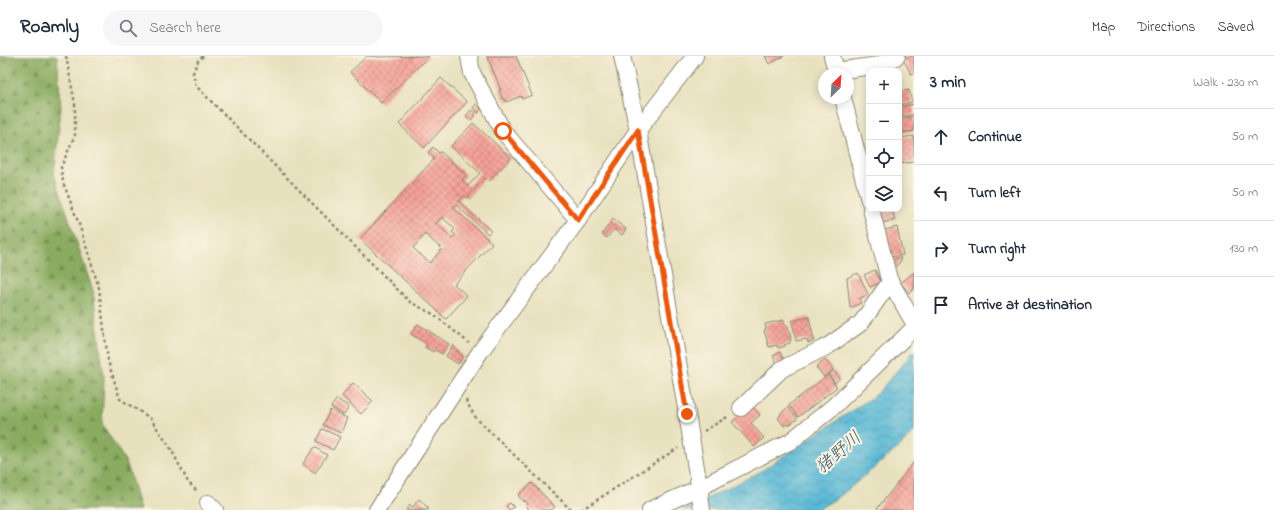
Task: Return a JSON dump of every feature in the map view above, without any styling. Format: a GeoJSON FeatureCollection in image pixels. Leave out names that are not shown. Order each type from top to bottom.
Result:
{"type":"FeatureCollection","features":[{"type":"Feature","properties":{"kind":"street"},"geometry":{"type":"LineString","coordinates":[[469,56],[472,73],[503,131],[578,220]]}},
{"type":"Feature","properties":{"kind":"street"},"geometry":{"type":"LineString","coordinates":[[622,56],[638,130],[702,510]]}},
{"type":"Feature","properties":{"kind":"street"},"geometry":{"type":"LineString","coordinates":[[377,510],[480,352],[578,220],[638,130],[695,56]]}},
{"type":"Feature","properties":{"kind":"street"},"geometry":{"type":"LineString","coordinates":[[835,67],[879,65],[897,56]]}},
{"type":"Feature","properties":{"kind":"street"},"geometry":{"type":"LineString","coordinates":[[845,104],[866,188]]}},
{"type":"Feature","properties":{"kind":"street"},"geometry":{"type":"LineString","coordinates":[[872,212],[890,282],[914,323]]}},
{"type":"Feature","properties":{"kind":"street"},"geometry":{"type":"LineString","coordinates":[[742,408],[782,369],[828,346],[861,323],[890,282]]}},
{"type":"Feature","properties":{"kind":"street"},"geometry":{"type":"LineString","coordinates":[[650,510],[698,481],[791,441],[834,406],[914,328]]}},
{"type":"Feature","properties":{"kind":"path"},"geometry":{"type":"LineString","coordinates":[[66,56],[74,104],[75,135],[61,167],[62,182],[80,227],[100,288],[108,361],[120,399],[150,418],[171,449],[188,482],[211,506]]}},
{"type":"Feature","properties":{"kind":"path"},"geometry":{"type":"LineString","coordinates":[[203,56],[198,61],[193,73],[196,86],[410,302],[433,314],[480,352]]}},
{"type":"Feature","properties":{"kind":"path"},"geometry":{"type":"LineString","coordinates":[[464,377],[467,403],[476,418],[569,508],[577,510]]}},
{"type":"Feature","properties":{"kind":"path"},"geometry":{"type":"LineString","coordinates":[[702,433],[742,408]]}},
{"type":"Feature","properties":{"kind":"path"},"geometry":{"type":"LineString","coordinates":[[581,510],[682,445]]}},
{"type":"Feature","properties":{"kind":"green space"},"geometry":{"type":"Polygon","coordinates":[[[0,56],[57,56],[61,108],[54,174],[93,291],[104,378],[102,424],[127,464],[140,510],[0,510],[0,56]]]}},
{"type":"Feature","properties":{"kind":"water","name":"猪野川"},"geometry":{"type":"Polygon","coordinates":[[[914,351],[914,432],[898,448],[840,496],[817,510],[684,510],[758,473],[877,394],[914,351]]]}},
{"type":"Feature","properties":{"kind":"building"},"geometry":{"type":"Polygon","coordinates":[[[367,56],[429,56],[381,103],[350,72],[367,56]]]}},
{"type":"Feature","properties":{"kind":"building"},"geometry":{"type":"Polygon","coordinates":[[[487,56],[516,56],[532,95],[522,99],[521,96],[506,102],[499,90],[501,90],[487,56]]]}},
{"type":"Feature","properties":{"kind":"building"},"geometry":{"type":"Polygon","coordinates":[[[765,56],[784,56],[769,64],[765,56]]]}},
{"type":"Feature","properties":{"kind":"building"},"geometry":{"type":"Polygon","coordinates":[[[914,56],[914,73],[911,74],[903,59],[914,56]]]}},
{"type":"Feature","properties":{"kind":"building"},"geometry":{"type":"Polygon","coordinates":[[[441,78],[467,102],[424,148],[399,124],[441,78]]]}},
{"type":"Feature","properties":{"kind":"building"},"geometry":{"type":"Polygon","coordinates":[[[909,90],[912,102],[902,104],[902,91],[909,90]]]}},
{"type":"Feature","properties":{"kind":"building"},"geometry":{"type":"Polygon","coordinates":[[[476,104],[481,109],[478,113],[473,108],[476,104]]]}},
{"type":"Feature","properties":{"kind":"building"},"geometry":{"type":"Polygon","coordinates":[[[914,104],[914,114],[902,116],[902,106],[914,104]]]}},
{"type":"Feature","properties":{"kind":"building"},"geometry":{"type":"Polygon","coordinates":[[[471,110],[476,114],[471,120],[466,116],[471,110]]]}},
{"type":"Feature","properties":{"kind":"building"},"geometry":{"type":"Polygon","coordinates":[[[914,116],[914,131],[902,133],[902,118],[914,116]]]}},
{"type":"Feature","properties":{"kind":"building"},"geometry":{"type":"Polygon","coordinates":[[[473,123],[511,158],[489,181],[485,178],[467,198],[464,195],[459,201],[491,231],[488,234],[456,205],[453,207],[492,243],[454,284],[467,296],[446,319],[360,239],[434,159],[428,152],[433,147],[439,153],[441,152],[466,175],[462,180],[468,186],[480,173],[451,146],[473,123]],[[442,217],[436,223],[452,238],[456,235],[452,232],[455,229],[442,217]],[[425,234],[413,248],[430,263],[442,249],[425,234]]]}},
{"type":"Feature","properties":{"kind":"building"},"geometry":{"type":"Polygon","coordinates":[[[914,136],[914,162],[902,164],[902,138],[914,136]]]}},
{"type":"Feature","properties":{"kind":"building"},"geometry":{"type":"Polygon","coordinates":[[[878,212],[895,212],[893,213],[895,220],[881,223],[878,212]]]}},
{"type":"Feature","properties":{"kind":"building"},"geometry":{"type":"Polygon","coordinates":[[[613,219],[626,229],[622,235],[614,229],[607,238],[602,234],[613,219]]]}},
{"type":"Feature","properties":{"kind":"building"},"geometry":{"type":"Polygon","coordinates":[[[897,227],[903,255],[890,257],[881,231],[897,227]]]}},
{"type":"Feature","properties":{"kind":"building"},"geometry":{"type":"Polygon","coordinates":[[[900,257],[901,261],[892,270],[889,261],[900,257]]]}},
{"type":"Feature","properties":{"kind":"building"},"geometry":{"type":"Polygon","coordinates":[[[875,270],[881,282],[870,287],[864,275],[875,270]]]}},
{"type":"Feature","properties":{"kind":"building"},"geometry":{"type":"Polygon","coordinates":[[[914,272],[914,289],[909,293],[901,283],[914,272]]]}},
{"type":"Feature","properties":{"kind":"building"},"geometry":{"type":"Polygon","coordinates":[[[858,273],[868,294],[859,299],[861,303],[850,308],[847,278],[858,273]]]}},
{"type":"Feature","properties":{"kind":"building"},"geometry":{"type":"Polygon","coordinates":[[[809,317],[814,341],[808,343],[807,339],[796,341],[792,321],[809,317]]]}},
{"type":"Feature","properties":{"kind":"building"},"geometry":{"type":"Polygon","coordinates":[[[784,320],[785,326],[788,326],[791,340],[790,343],[778,348],[777,345],[769,347],[764,330],[766,329],[765,324],[784,320]]]}},
{"type":"Feature","properties":{"kind":"building"},"geometry":{"type":"Polygon","coordinates":[[[418,324],[449,344],[442,354],[435,350],[433,352],[425,347],[427,344],[411,334],[418,324]]]}},
{"type":"Feature","properties":{"kind":"building"},"geometry":{"type":"Polygon","coordinates":[[[453,345],[463,357],[458,364],[446,356],[453,345]]]}},
{"type":"Feature","properties":{"kind":"building"},"geometry":{"type":"Polygon","coordinates":[[[780,352],[785,362],[778,365],[773,356],[780,352]]]}},
{"type":"Feature","properties":{"kind":"building"},"geometry":{"type":"Polygon","coordinates":[[[825,360],[833,370],[824,377],[816,367],[825,360]]]}},
{"type":"Feature","properties":{"kind":"building"},"geometry":{"type":"Polygon","coordinates":[[[834,371],[840,378],[835,383],[829,375],[834,371]]]}},
{"type":"Feature","properties":{"kind":"building"},"geometry":{"type":"Polygon","coordinates":[[[828,375],[837,387],[798,417],[789,405],[828,375]]]}},
{"type":"Feature","properties":{"kind":"building"},"geometry":{"type":"Polygon","coordinates":[[[353,383],[373,401],[361,414],[342,396],[353,383]]]}},
{"type":"Feature","properties":{"kind":"building"},"geometry":{"type":"Polygon","coordinates":[[[337,399],[349,407],[344,415],[331,407],[337,399]]]}},
{"type":"Feature","properties":{"kind":"building"},"geometry":{"type":"Polygon","coordinates":[[[751,405],[760,415],[751,423],[764,438],[754,447],[732,422],[751,405]]]}},
{"type":"Feature","properties":{"kind":"building"},"geometry":{"type":"Polygon","coordinates":[[[788,407],[797,419],[789,425],[784,426],[778,418],[781,415],[780,414],[788,407]]]}},
{"type":"Feature","properties":{"kind":"building"},"geometry":{"type":"Polygon","coordinates":[[[330,410],[347,418],[341,433],[323,425],[330,410]]]}},
{"type":"Feature","properties":{"kind":"building"},"geometry":{"type":"Polygon","coordinates":[[[322,429],[340,437],[333,450],[316,441],[322,429]]]}},
{"type":"Feature","properties":{"kind":"building"},"geometry":{"type":"Polygon","coordinates":[[[314,447],[327,455],[315,473],[303,464],[314,447]]]}},
{"type":"Feature","properties":{"kind":"building"},"geometry":{"type":"Polygon","coordinates":[[[914,462],[914,510],[876,510],[914,462]]]}},
{"type":"Feature","properties":{"kind":"building"},"geometry":{"type":"Polygon","coordinates":[[[532,483],[555,507],[551,510],[530,510],[526,506],[528,504],[525,500],[523,502],[518,495],[532,483]]]}},
{"type":"Feature","properties":{"kind":"building"},"geometry":{"type":"Polygon","coordinates":[[[419,499],[429,509],[428,510],[406,510],[410,505],[413,507],[419,499]]]}},
{"type":"Feature","properties":{"kind":"building"},"geometry":{"type":"Polygon","coordinates":[[[510,503],[514,507],[509,510],[506,506],[510,503]]]}},
{"type":"Feature","properties":{"kind":"route"},"geometry":{"type":"LineString","coordinates":[[503,131],[578,220],[638,130],[687,414]]}}]}
